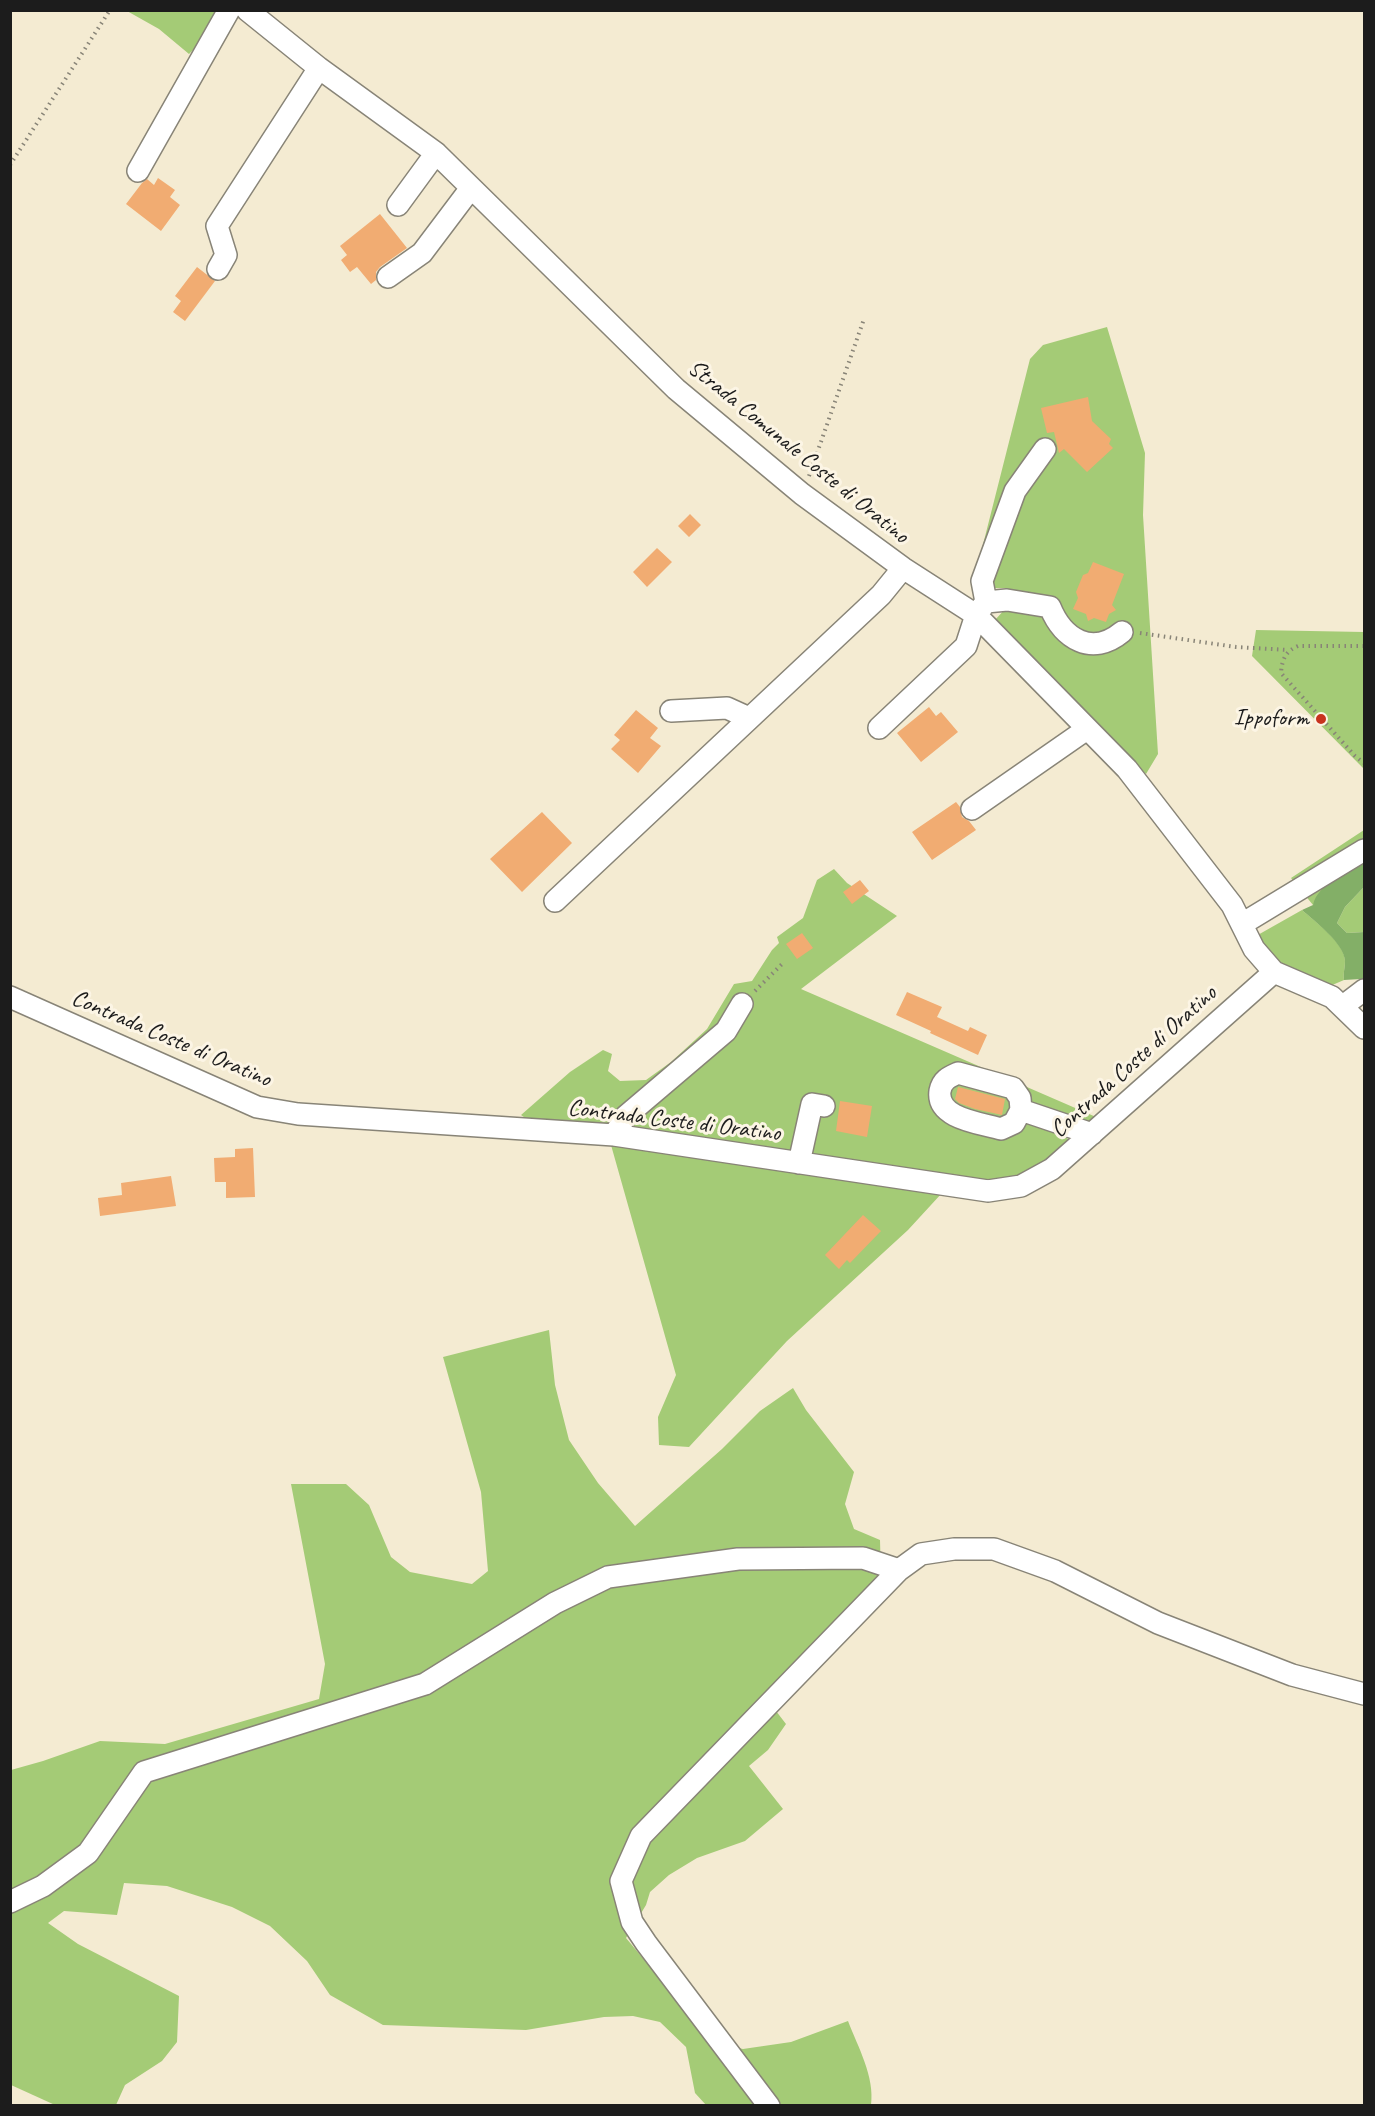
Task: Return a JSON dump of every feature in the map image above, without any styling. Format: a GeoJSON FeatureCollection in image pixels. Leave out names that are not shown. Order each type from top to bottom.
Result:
{"type":"FeatureCollection","features":[{"type":"Feature","properties":{"kind":"street"},"geometry":{"type":"LineString","coordinates":[[138,171],[229,10]]}},
{"type":"Feature","properties":{"kind":"street","name":"Strada Comunale Coste di Oratino"},"geometry":{"type":"LineString","coordinates":[[247,10],[319,68],[436,153],[676,389],[802,494],[903,568],[981,608],[1087,729],[1127,769],[1232,905],[1254,949],[1274,972]]}},
{"type":"Feature","properties":{"kind":"street"},"geometry":{"type":"LineString","coordinates":[[218,269],[226,255],[217,226],[319,68]]}},
{"type":"Feature","properties":{"kind":"street"},"geometry":{"type":"LineString","coordinates":[[398,206],[436,153]]}},
{"type":"Feature","properties":{"kind":"street"},"geometry":{"type":"LineString","coordinates":[[388,277],[422,253],[471,188]]}},
{"type":"Feature","properties":{"kind":"street"},"geometry":{"type":"LineString","coordinates":[[879,728],[966,646],[981,608],[982,581],[1015,491],[1045,449]]}},
{"type":"Feature","properties":{"kind":"street"},"geometry":{"type":"LineString","coordinates":[[555,901],[881,595],[903,568]]}},
{"type":"Feature","properties":{"kind":"street"},"geometry":{"type":"LineString","coordinates":[[981,608],[1007,600],[1050,607],[1057,624],[1073,638],[1088,643],[1100,644],[1112,640],[1122,632]]}},
{"type":"Feature","properties":{"kind":"street"},"geometry":{"type":"LineString","coordinates":[[670,711],[727,708],[749,718]]}},
{"type":"Feature","properties":{"kind":"street"},"geometry":{"type":"LineString","coordinates":[[972,809],[1087,729]]}},
{"type":"Feature","properties":{"kind":"street"},"geometry":{"type":"LineString","coordinates":[[1242,924],[1365,850]]}},
{"type":"Feature","properties":{"kind":"street"},"geometry":{"type":"LineString","coordinates":[[1274,972],[1332,997],[1365,1028]]}},
{"type":"Feature","properties":{"kind":"street","name":"Contrada Coste di Oratino"},"geometry":{"type":"LineString","coordinates":[[10,997],[257,1107],[298,1114],[614,1135],[988,1191],[1021,1186],[1052,1169],[1274,972]]}},
{"type":"Feature","properties":{"kind":"street"},"geometry":{"type":"LineString","coordinates":[[1343,1006],[1365,990]]}},
{"type":"Feature","properties":{"kind":"street"},"geometry":{"type":"LineString","coordinates":[[614,1135],[626,1116],[726,1031],[742,1004]]}},
{"type":"Feature","properties":{"kind":"street"},"geometry":{"type":"LineString","coordinates":[[799,1163],[812,1104],[824,1106]]}},
{"type":"Feature","properties":{"kind":"street"},"geometry":{"type":"LineString","coordinates":[[1021,1110],[1092,1134]]}},
{"type":"Feature","properties":{"kind":"street"},"geometry":{"type":"LineString","coordinates":[[769,2106],[632,1922],[621,1881],[641,1836],[899,1570],[921,1554],[954,1549],[994,1549],[1055,1571],[1158,1623],[1292,1675],[1365,1694]]}},
{"type":"Feature","properties":{"kind":"street"},"geometry":{"type":"LineString","coordinates":[[10,1902],[43,1886],[88,1853],[144,1772],[425,1684],[555,1603],[608,1577],[738,1558],[863,1558],[899,1570]]}},
{"type":"Feature","properties":{"kind":"path"},"geometry":{"type":"LineString","coordinates":[[10,165],[110,10]]}},
{"type":"Feature","properties":{"kind":"path"},"geometry":{"type":"LineString","coordinates":[[802,494],[864,319]]}},
{"type":"Feature","properties":{"kind":"path"},"geometry":{"type":"LineString","coordinates":[[1122,632],[1236,647],[1288,650],[1298,646],[1365,646]]}},
{"type":"Feature","properties":{"kind":"path"},"geometry":{"type":"LineString","coordinates":[[1288,650],[1281,663],[1281,673],[1355,756],[1365,763]]}},
{"type":"Feature","properties":{"kind":"path"},"geometry":{"type":"LineString","coordinates":[[742,1004],[784,962]]}},
{"type":"Feature","properties":{"kind":"green space"},"geometry":{"type":"Polygon","coordinates":[[[127,11],[221,11],[206,37],[189,54],[159,29],[127,11]]]}},
{"type":"Feature","properties":{"kind":"green space"},"geometry":{"type":"Polygon","coordinates":[[[1107,327],[1145,453],[1143,515],[1158,754],[1146,774],[997,627],[995,620],[1006,608],[1006,588],[972,588],[1030,359],[1043,345],[1107,327]]]}},
{"type":"Feature","properties":{"kind":"green space"},"geometry":{"type":"Polygon","coordinates":[[[1256,630],[1364,632],[1364,769],[1252,656],[1256,630]]]}},
{"type":"Feature","properties":{"kind":"green space"},"geometry":{"type":"Polygon","coordinates":[[[1364,830],[1364,871],[1313,905],[1291,878],[1364,830]]]}},
{"type":"Feature","properties":{"kind":"green space"},"geometry":{"type":"Polygon","coordinates":[[[1364,863],[1364,887],[1345,907],[1337,923],[1347,933],[1364,932],[1364,982],[1361,979],[1344,980],[1345,961],[1340,947],[1302,910],[1313,905],[1316,897],[1327,885],[1364,863]]]}},
{"type":"Feature","properties":{"kind":"green space"},"geometry":{"type":"Polygon","coordinates":[[[834,869],[847,883],[897,916],[801,989],[1096,1117],[1092,1122],[1077,1124],[1067,1138],[1073,1146],[1019,1184],[942,1193],[908,1230],[787,1341],[689,1447],[659,1445],[658,1417],[676,1375],[611,1145],[560,1142],[521,1115],[570,1072],[603,1050],[612,1054],[608,1071],[620,1081],[646,1080],[671,1062],[707,1029],[734,984],[752,981],[779,943],[777,937],[803,918],[817,880],[834,869]]]}},
{"type":"Feature","properties":{"kind":"green space"},"geometry":{"type":"Polygon","coordinates":[[[1364,887],[1364,932],[1347,933],[1337,923],[1345,907],[1364,887]]]}},
{"type":"Feature","properties":{"kind":"green space"},"geometry":{"type":"Polygon","coordinates":[[[1302,910],[1340,947],[1345,961],[1344,980],[1330,986],[1279,965],[1256,936],[1302,910]]]}},
{"type":"Feature","properties":{"kind":"green space"},"geometry":{"type":"Polygon","coordinates":[[[549,1330],[555,1385],[569,1440],[598,1483],[635,1526],[722,1449],[760,1411],[793,1388],[806,1410],[854,1472],[845,1504],[854,1529],[880,1540],[881,1578],[766,1698],[786,1724],[768,1750],[749,1766],[783,1809],[745,1841],[697,1858],[669,1875],[650,1892],[646,1905],[626,1938],[713,2042],[743,2049],[791,2042],[848,2021],[868,2073],[872,2094],[871,2105],[706,2105],[695,2093],[686,2047],[660,2022],[633,2016],[604,2017],[526,2030],[383,2025],[330,1995],[307,1961],[270,1926],[232,1907],[167,1886],[124,1883],[117,1915],[64,1911],[48,1923],[78,1944],[179,1996],[177,2042],[162,2061],[125,2085],[116,2105],[55,2105],[11,2085],[11,1770],[100,1741],[165,1744],[319,1699],[325,1664],[291,1484],[346,1484],[369,1505],[391,1557],[410,1572],[472,1584],[488,1571],[481,1492],[443,1357],[549,1330]]]}},
{"type":"Feature","properties":{"kind":"building"},"geometry":{"type":"Polygon","coordinates":[[[158,178],[175,190],[170,197],[180,205],[161,231],[126,204],[142,183],[147,179],[154,185],[158,178]]]}},
{"type":"Feature","properties":{"kind":"building"},"geometry":{"type":"Polygon","coordinates":[[[380,214],[407,248],[380,267],[376,272],[376,280],[371,284],[357,267],[350,272],[341,260],[347,255],[340,246],[380,214]]]}},
{"type":"Feature","properties":{"kind":"building"},"geometry":{"type":"Polygon","coordinates":[[[197,267],[215,281],[185,321],[173,312],[181,301],[175,296],[197,267]]]}},
{"type":"Feature","properties":{"kind":"building"},"geometry":{"type":"Polygon","coordinates":[[[1088,397],[1092,421],[1111,439],[1109,444],[1113,448],[1087,472],[1064,449],[1059,453],[1054,432],[1047,433],[1041,408],[1088,397]]]}},
{"type":"Feature","properties":{"kind":"building"},"geometry":{"type":"Polygon","coordinates":[[[690,514],[701,525],[689,537],[678,526],[690,514]]]}},
{"type":"Feature","properties":{"kind":"building"},"geometry":{"type":"Polygon","coordinates":[[[657,548],[672,562],[647,587],[633,572],[657,548]]]}},
{"type":"Feature","properties":{"kind":"building"},"geometry":{"type":"Polygon","coordinates":[[[1093,562],[1124,574],[1112,605],[1116,610],[1109,614],[1106,622],[1094,618],[1088,621],[1086,614],[1073,609],[1078,598],[1076,592],[1083,575],[1088,573],[1093,562]]]}},
{"type":"Feature","properties":{"kind":"building"},"geometry":{"type":"Polygon","coordinates":[[[929,707],[936,716],[941,712],[958,732],[921,762],[897,733],[929,707]]]}},
{"type":"Feature","properties":{"kind":"building"},"geometry":{"type":"Polygon","coordinates":[[[636,710],[658,728],[650,738],[661,746],[638,773],[611,749],[620,740],[614,735],[636,710]]]}},
{"type":"Feature","properties":{"kind":"building"},"geometry":{"type":"Polygon","coordinates":[[[956,802],[960,807],[962,817],[969,821],[976,830],[932,860],[912,832],[956,802]]]}},
{"type":"Feature","properties":{"kind":"building"},"geometry":{"type":"Polygon","coordinates":[[[542,812],[572,843],[522,892],[490,859],[542,812]]]}},
{"type":"Feature","properties":{"kind":"building"},"geometry":{"type":"Polygon","coordinates":[[[860,880],[869,891],[852,904],[843,892],[860,880]]]}},
{"type":"Feature","properties":{"kind":"building"},"geometry":{"type":"Polygon","coordinates":[[[802,933],[813,948],[797,959],[786,944],[802,933]]]}},
{"type":"Feature","properties":{"kind":"building"},"geometry":{"type":"Polygon","coordinates":[[[907,992],[942,1007],[937,1017],[968,1031],[970,1027],[987,1035],[978,1055],[896,1015],[907,992]]]}},
{"type":"Feature","properties":{"kind":"building"},"geometry":{"type":"Polygon","coordinates":[[[958,1087],[1005,1099],[1002,1115],[959,1103],[955,1099],[958,1087]]]}},
{"type":"Feature","properties":{"kind":"building"},"geometry":{"type":"Polygon","coordinates":[[[840,1101],[872,1106],[867,1137],[836,1131],[840,1101]]]}},
{"type":"Feature","properties":{"kind":"building"},"geometry":{"type":"Polygon","coordinates":[[[253,1148],[255,1197],[226,1198],[226,1182],[215,1182],[214,1158],[235,1157],[235,1149],[253,1148]]]}},
{"type":"Feature","properties":{"kind":"building"},"geometry":{"type":"Polygon","coordinates":[[[171,1176],[176,1206],[100,1216],[98,1198],[122,1195],[121,1183],[171,1176]]]}},
{"type":"Feature","properties":{"kind":"building"},"geometry":{"type":"Polygon","coordinates":[[[863,1215],[881,1231],[850,1263],[847,1260],[839,1269],[825,1255],[863,1215]]]}},
{"type":"Feature","properties":{"kind":"place","name":"Ippoform"},"geometry":{"type":"Point","coordinates":[1321,719]}}]}
